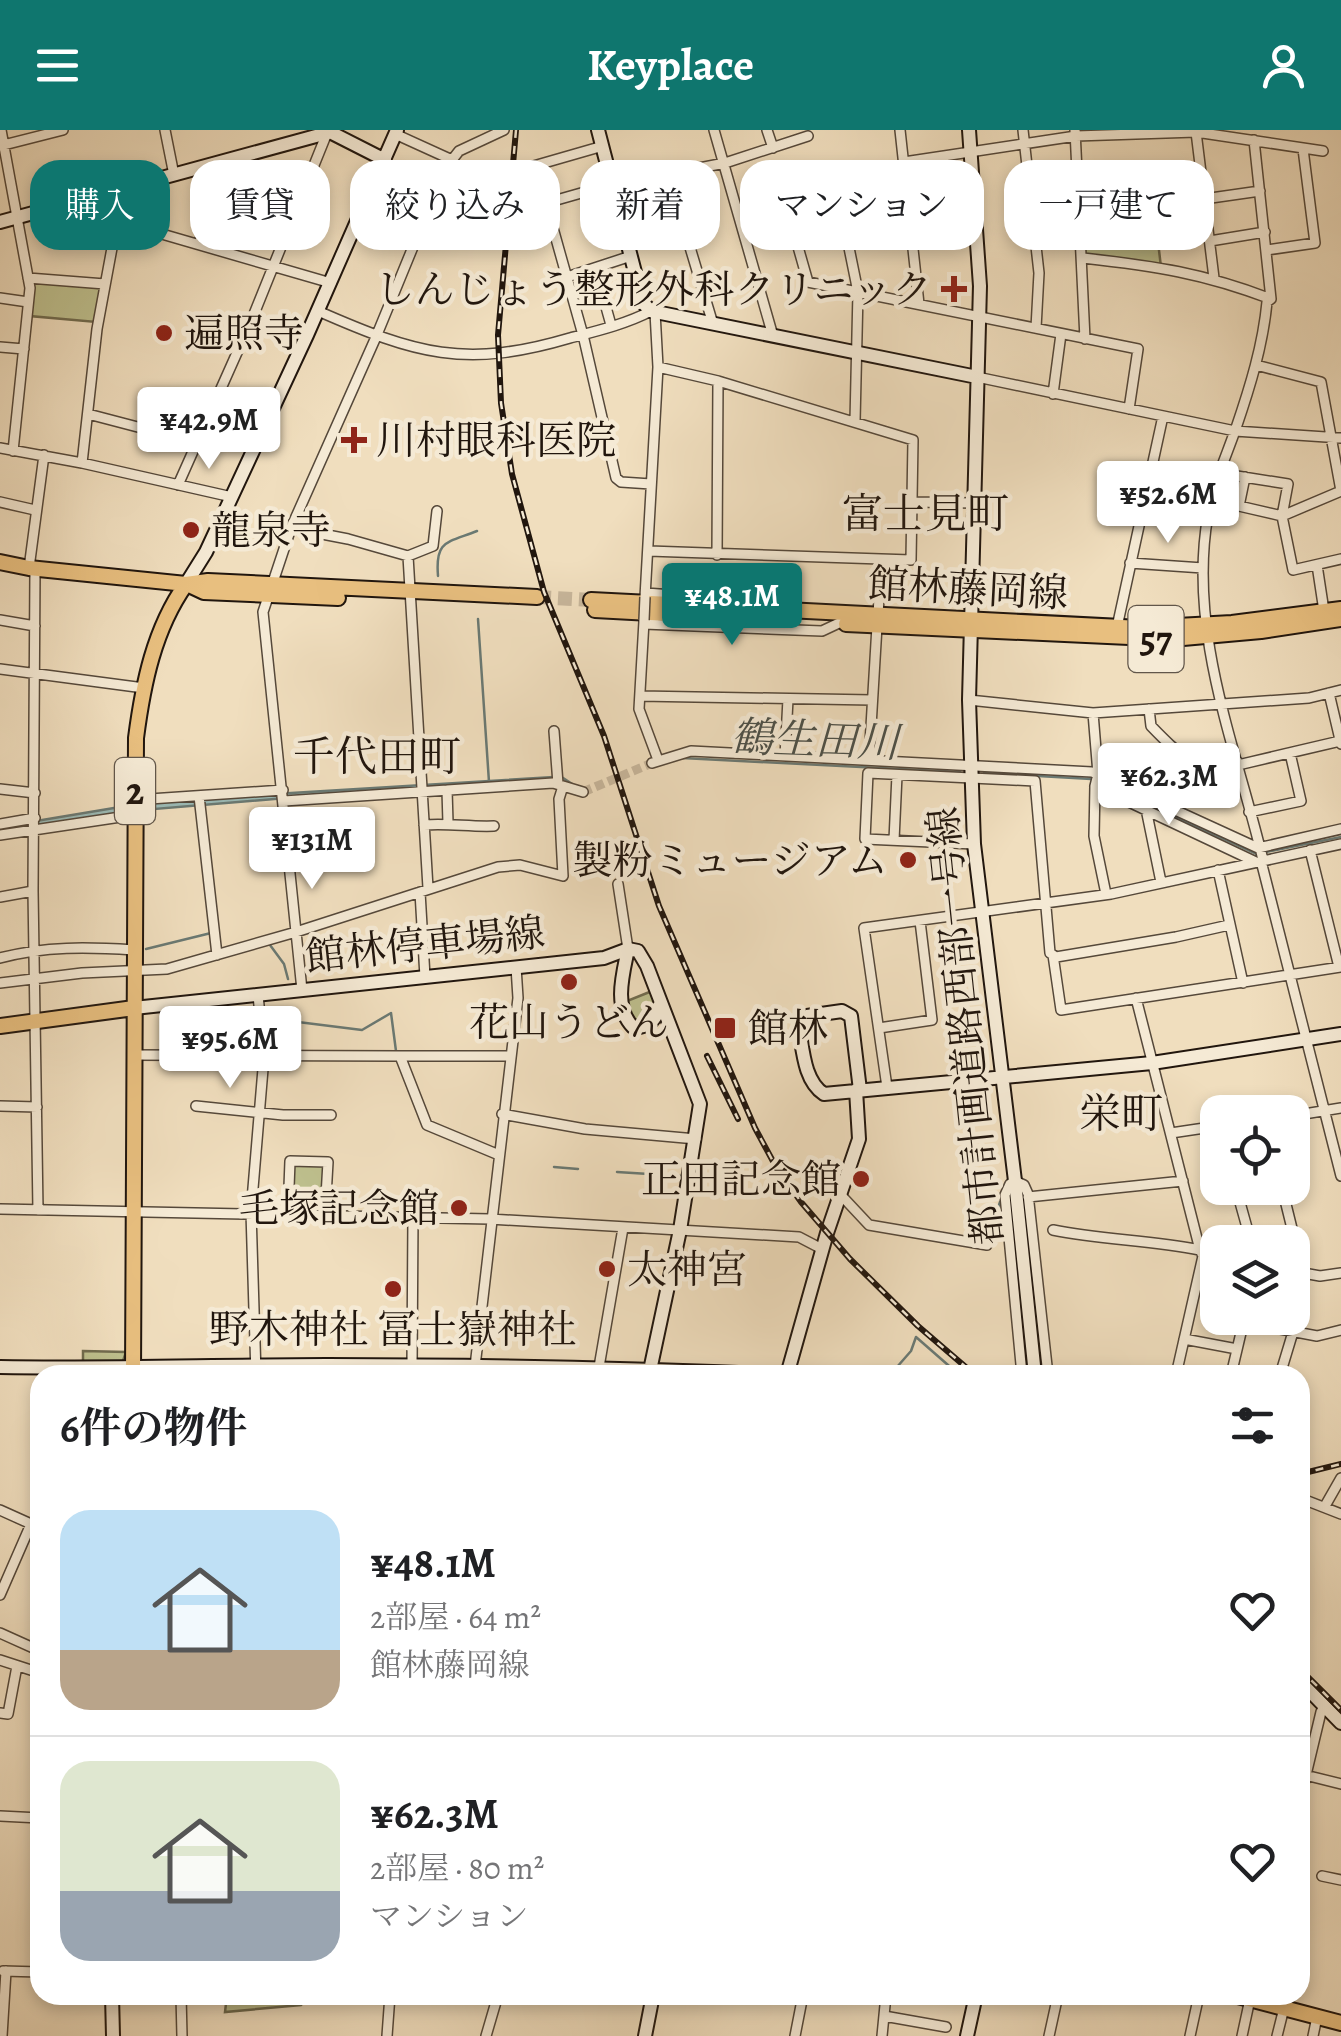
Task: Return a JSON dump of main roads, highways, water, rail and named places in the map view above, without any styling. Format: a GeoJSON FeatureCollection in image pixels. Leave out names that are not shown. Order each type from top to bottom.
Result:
{"type":"FeatureCollection","features":[{"type":"Feature","properties":{"kind":"main road"},"geometry":{"type":"LineString","coordinates":[[0,562],[186,584],[208,581],[270,590],[539,602]]}},
{"type":"Feature","properties":{"kind":"main road","name":"2"},"geometry":{"type":"LineString","coordinates":[[134,1365],[136,738],[157,638],[186,584]]}},
{"type":"Feature","properties":{"kind":"main road","name":"館林藤岡線"},"geometry":{"type":"LineString","coordinates":[[593,605],[970,625],[1207,631],[1341,608]]}},
{"type":"Feature","properties":{"kind":"main road","name":"館林藤岡線"},"geometry":{"type":"LineString","coordinates":[[970,625],[1116,638],[1341,619]]}},
{"type":"Feature","properties":{"kind":"main road"},"geometry":{"type":"LineString","coordinates":[[0,1026],[37,1018],[134,1008]]}},
{"type":"Feature","properties":{"kind":"main road"},"geometry":{"type":"LineString","coordinates":[[1275,2005],[1317,2017],[1334,2027]]}},
{"type":"Feature","properties":{"kind":"water"},"geometry":{"type":"Polygon","coordinates":[[[554,777],[575,786],[310,796],[143,810],[143,804],[162,801],[554,777]]]}},
{"type":"Feature","properties":{"kind":"water"},"geometry":{"type":"Polygon","coordinates":[[[126,806],[126,812],[0,833],[0,827],[126,806]]]}},
{"type":"Feature","properties":{"kind":"waterway"},"geometry":{"type":"LineString","coordinates":[[438,576],[439,555],[445,544],[477,531]]}},
{"type":"Feature","properties":{"kind":"waterway"},"geometry":{"type":"LineString","coordinates":[[478,619],[489,782]]}},
{"type":"Feature","properties":{"kind":"waterway","name":"鶴生田川"},"geometry":{"type":"LineString","coordinates":[[682,758],[960,772]]}},
{"type":"Feature","properties":{"kind":"waterway","name":"鶴生田川"},"geometry":{"type":"LineString","coordinates":[[984,773],[1091,779]]}},
{"type":"Feature","properties":{"kind":"waterway","name":"鶴生田川"},"geometry":{"type":"LineString","coordinates":[[1103,784],[1257,854]]}},
{"type":"Feature","properties":{"kind":"waterway","name":"鶴生田川"},"geometry":{"type":"LineString","coordinates":[[1266,852],[1341,837]]}},
{"type":"Feature","properties":{"kind":"waterway"},"geometry":{"type":"LineString","coordinates":[[146,949],[211,933]]}},
{"type":"Feature","properties":{"kind":"waterway"},"geometry":{"type":"LineString","coordinates":[[270,945],[284,964],[288,979]]}},
{"type":"Feature","properties":{"kind":"waterway"},"geometry":{"type":"LineString","coordinates":[[298,1022],[362,1030],[391,1013],[396,1051]]}},
{"type":"Feature","properties":{"kind":"waterway"},"geometry":{"type":"LineString","coordinates":[[554,1167],[578,1169]]}},
{"type":"Feature","properties":{"kind":"waterway"},"geometry":{"type":"LineString","coordinates":[[617,1172],[681,1176]]}},
{"type":"Feature","properties":{"kind":"waterway"},"geometry":{"type":"LineString","coordinates":[[990,1232],[1000,1202]]}},
{"type":"Feature","properties":{"kind":"waterway"},"geometry":{"type":"LineString","coordinates":[[899,1365],[911,1351],[916,1337],[948,1365]]}},
{"type":"Feature","properties":{"kind":"tunnel"},"geometry":{"type":"LineString","coordinates":[[537,597],[591,600]]}},
{"type":"Feature","properties":{"kind":"tunnel"},"geometry":{"type":"LineString","coordinates":[[583,792],[652,763]]}},
{"type":"Feature","properties":{"kind":"railway"},"geometry":{"type":"LineString","coordinates":[[516,130],[498,335],[501,403],[512,474],[544,592],[604,736],[659,906],[755,1128],[775,1165],[850,1259],[963,1365]]}},
{"type":"Feature","properties":{"kind":"railway"},"geometry":{"type":"LineString","coordinates":[[707,1056],[738,1119]]}},
{"type":"Feature","properties":{"kind":"railway"},"geometry":{"type":"LineString","coordinates":[[1310,1472],[1341,1464]]}},
{"type":"Feature","properties":{"kind":"railway"},"geometry":{"type":"LineString","coordinates":[[1310,1679],[1341,1710]]}},
{"type":"Feature","properties":{"kind":"place","name":"しんじょう整形外科クリニック"},"geometry":{"type":"Point","coordinates":[954,289]}},
{"type":"Feature","properties":{"kind":"place","name":"遍照寺"},"geometry":{"type":"Point","coordinates":[164,333]}},
{"type":"Feature","properties":{"kind":"place","name":"川村眼科医院"},"geometry":{"type":"Point","coordinates":[354,440]}},
{"type":"Feature","properties":{"kind":"place","name":"龍泉寺"},"geometry":{"type":"Point","coordinates":[191,530]}},
{"type":"Feature","properties":{"kind":"place","name":"製粉ミュージアム"},"geometry":{"type":"Point","coordinates":[908,860]}},
{"type":"Feature","properties":{"kind":"place","name":"花山うどん"},"geometry":{"type":"Point","coordinates":[569,982]}},
{"type":"Feature","properties":{"kind":"place","name":"館林"},"geometry":{"type":"Point","coordinates":[725,1028]}},
{"type":"Feature","properties":{"kind":"place","name":"正田記念館"},"geometry":{"type":"Point","coordinates":[861,1179]}},
{"type":"Feature","properties":{"kind":"place","name":"毛塚記念館"},"geometry":{"type":"Point","coordinates":[459,1208]}},
{"type":"Feature","properties":{"kind":"place","name":"太神宮"},"geometry":{"type":"Point","coordinates":[607,1269]}},
{"type":"Feature","properties":{"kind":"place","name":"野木神社 冨士嶽神社"},"geometry":{"type":"Point","coordinates":[393,1289]}},
{"type":"Feature","properties":{"kind":"district","name":"富士見町"},"geometry":{"type":"Point","coordinates":[925,513]}},
{"type":"Feature","properties":{"kind":"district","name":"千代田町"},"geometry":{"type":"Point","coordinates":[377,756]}},
{"type":"Feature","properties":{"kind":"district","name":"栄町"},"geometry":{"type":"Point","coordinates":[1121,1113]}}]}
